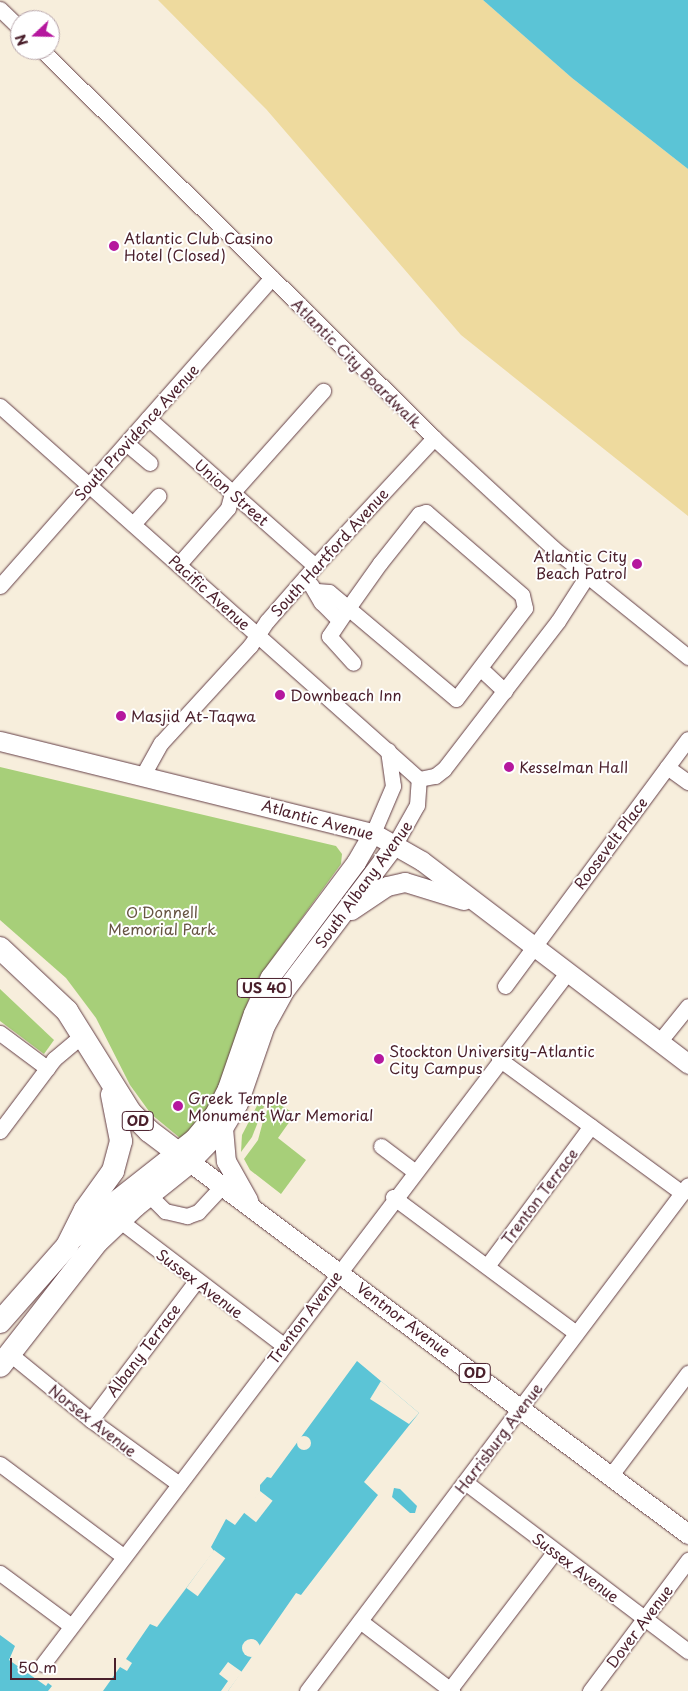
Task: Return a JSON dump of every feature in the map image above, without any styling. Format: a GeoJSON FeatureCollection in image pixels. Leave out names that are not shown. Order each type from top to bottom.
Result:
{"type":"FeatureCollection","features":[{"type":"Feature","properties":{"kind":"highway","name":"OD"},"geometry":{"type":"LineString","coordinates":[[0,948],[60,1002],[83,1035],[108,1079],[138,1121],[184,1157]]}},
{"type":"Feature","properties":{"kind":"highway"},"geometry":{"type":"LineString","coordinates":[[67,1246],[85,1210],[113,1171],[121,1148],[120,1127],[108,1079]]}},
{"type":"Feature","properties":{"kind":"highway","name":"US 40"},"geometry":{"type":"LineString","coordinates":[[5,1360],[97,1242],[119,1220],[149,1195],[184,1157]]}},
{"type":"Feature","properties":{"kind":"highway","name":"US 40"},"geometry":{"type":"LineString","coordinates":[[0,1322],[67,1246]]}},
{"type":"Feature","properties":{"kind":"main road","name":"Atlantic Avenue"},"geometry":{"type":"LineString","coordinates":[[0,741],[373,833],[395,844],[688,1064]]}},
{"type":"Feature","properties":{"kind":"main road","name":"South Albany Avenue"},"geometry":{"type":"LineString","coordinates":[[184,1157],[221,1101],[253,1013],[270,977],[356,862],[373,833]]}},
{"type":"Feature","properties":{"kind":"main road","name":"South Albany Avenue"},"geometry":{"type":"LineString","coordinates":[[184,1157],[223,1128],[238,1102],[276,1004],[395,844]]}},
{"type":"Feature","properties":{"kind":"main road"},"geometry":{"type":"LineString","coordinates":[[339,918],[387,886],[405,882],[422,885],[480,907]]}},
{"type":"Feature","properties":{"kind":"main road"},"geometry":{"type":"LineString","coordinates":[[223,1128],[226,1161],[251,1206]]}},
{"type":"Feature","properties":{"kind":"main road","name":"Ventnor Avenue"},"geometry":{"type":"LineString","coordinates":[[184,1157],[339,1271],[688,1534]]}},
{"type":"Feature","properties":{"kind":"main road","name":"US 40"},"geometry":{"type":"LineString","coordinates":[[67,1246],[109,1205],[184,1157]]}},
{"type":"Feature","properties":{"kind":"street"},"geometry":{"type":"LineString","coordinates":[[0,8],[10,18]]}},
{"type":"Feature","properties":{"kind":"street","name":"Atlantic City Boardwalk"},"geometry":{"type":"LineString","coordinates":[[52,60],[434,438],[588,576],[688,657]]}},
{"type":"Feature","properties":{"kind":"street","name":"South Providence Avenue"},"geometry":{"type":"LineString","coordinates":[[0,586],[272,278]]}},
{"type":"Feature","properties":{"kind":"street"},"geometry":{"type":"LineString","coordinates":[[179,564],[228,508],[232,493],[324,391]]}},
{"type":"Feature","properties":{"kind":"street","name":"Pacific Avenue"},"geometry":{"type":"LineString","coordinates":[[0,406],[419,779]]}},
{"type":"Feature","properties":{"kind":"street","name":"Union Street"},"geometry":{"type":"LineString","coordinates":[[148,418],[315,566]]}},
{"type":"Feature","properties":{"kind":"street","name":"South Hartford Avenue"},"geometry":{"type":"LineString","coordinates":[[142,775],[161,743],[258,635],[315,566],[404,468],[434,438]]}},
{"type":"Feature","properties":{"kind":"street"},"geometry":{"type":"LineString","coordinates":[[126,443],[150,463]]}},
{"type":"Feature","properties":{"kind":"street"},"geometry":{"type":"LineString","coordinates":[[133,524],[158,496]]}},
{"type":"Feature","properties":{"kind":"street"},"geometry":{"type":"LineString","coordinates":[[304,579],[317,591],[329,592],[344,614],[456,699],[525,608],[522,596],[426,512],[418,514],[344,614],[329,636],[353,663]]}},
{"type":"Feature","properties":{"kind":"street"},"geometry":{"type":"LineString","coordinates":[[419,779],[435,776],[444,769],[558,622],[588,576]]}},
{"type":"Feature","properties":{"kind":"street"},"geometry":{"type":"LineString","coordinates":[[480,668],[505,691]]}},
{"type":"Feature","properties":{"kind":"street","name":"Roosevelt Place"},"geometry":{"type":"LineString","coordinates":[[505,986],[688,738]]}},
{"type":"Feature","properties":{"kind":"street","name":"South Albany Avenue"},"geometry":{"type":"LineString","coordinates":[[373,833],[393,786],[388,750]]}},
{"type":"Feature","properties":{"kind":"street"},"geometry":{"type":"LineString","coordinates":[[667,766],[688,782]]}},
{"type":"Feature","properties":{"kind":"street","name":"South Albany Avenue"},"geometry":{"type":"LineString","coordinates":[[395,844],[417,805],[419,779]]}},
{"type":"Feature","properties":{"kind":"street","name":"Trenton Avenue"},"geometry":{"type":"LineString","coordinates":[[44,1664],[70,1626],[414,1170],[566,973]]}},
{"type":"Feature","properties":{"kind":"street"},"geometry":{"type":"LineString","coordinates":[[659,1042],[688,1006]]}},
{"type":"Feature","properties":{"kind":"street"},"geometry":{"type":"LineString","coordinates":[[0,1033],[47,1068]]}},
{"type":"Feature","properties":{"kind":"street"},"geometry":{"type":"LineString","coordinates":[[0,1131],[62,1050],[83,1035]]}},
{"type":"Feature","properties":{"kind":"street"},"geometry":{"type":"LineString","coordinates":[[499,1059],[591,1126],[685,1189]]}},
{"type":"Feature","properties":{"kind":"street","name":"Trenton Terrace"},"geometry":{"type":"LineString","coordinates":[[487,1266],[591,1126]]}},
{"type":"Feature","properties":{"kind":"street"},"geometry":{"type":"LineString","coordinates":[[381,1146],[414,1170]]}},
{"type":"Feature","properties":{"kind":"street"},"geometry":{"type":"LineString","coordinates":[[149,1195],[165,1211],[187,1216],[198,1212],[222,1186]]}},
{"type":"Feature","properties":{"kind":"street","name":"Harrisburg Avenue"},"geometry":{"type":"LineString","coordinates":[[307,1691],[685,1189]]}},
{"type":"Feature","properties":{"kind":"street"},"geometry":{"type":"LineString","coordinates":[[394,1198],[576,1333]]}},
{"type":"Feature","properties":{"kind":"street","name":"Sussex Avenue"},"geometry":{"type":"LineString","coordinates":[[119,1220],[196,1281],[283,1345]]}},
{"type":"Feature","properties":{"kind":"street","name":"Albany Terrace"},"geometry":{"type":"LineString","coordinates":[[91,1420],[196,1281]]}},
{"type":"Feature","properties":{"kind":"street","name":"Norsex Avenue"},"geometry":{"type":"LineString","coordinates":[[5,1360],[179,1484]]}},
{"type":"Feature","properties":{"kind":"street"},"geometry":{"type":"LineString","coordinates":[[611,1476],[688,1373]]}},
{"type":"Feature","properties":{"kind":"street"},"geometry":{"type":"LineString","coordinates":[[0,1464],[123,1556]]}},
{"type":"Feature","properties":{"kind":"street","name":"Sussex Avenue"},"geometry":{"type":"LineString","coordinates":[[464,1482],[688,1650]]}},
{"type":"Feature","properties":{"kind":"street"},"geometry":{"type":"LineString","coordinates":[[360,1621],[451,1690],[555,1551]]}},
{"type":"Feature","properties":{"kind":"street","name":"Dover Avenue"},"geometry":{"type":"LineString","coordinates":[[590,1691],[688,1560]]}},
{"type":"Feature","properties":{"kind":"street"},"geometry":{"type":"LineString","coordinates":[[0,1573],[70,1626]]}},
{"type":"Feature","properties":{"kind":"green space","name":"O'Donnell Memorial Park"},"geometry":{"type":"Polygon","coordinates":[[[0,767],[336,846],[342,854],[341,864],[254,984],[216,1097],[195,1127],[180,1138],[151,1114],[130,1085],[96,1018],[66,978],[0,920],[0,767]]]}},
{"type":"Feature","properties":{"kind":"green space"},"geometry":{"type":"Polygon","coordinates":[[[0,989],[54,1040],[44,1054],[0,1021],[0,989]]]}},
{"type":"Feature","properties":{"kind":"green space"},"geometry":{"type":"Polygon","coordinates":[[[262,1096],[267,1099],[252,1137],[241,1152],[242,1135],[262,1096]]]}},
{"type":"Feature","properties":{"kind":"green space"},"geometry":{"type":"Polygon","coordinates":[[[274,1101],[295,1114],[278,1138],[306,1160],[281,1194],[250,1170],[244,1159],[258,1140],[265,1114],[274,1101]]]}},
{"type":"Feature","properties":{"kind":"sand"},"geometry":{"type":"Polygon","coordinates":[[[158,0],[483,0],[572,78],[688,169],[688,516],[461,335],[266,109],[158,0]]]}},
{"type":"Feature","properties":{"kind":"water"},"geometry":{"type":"Polygon","coordinates":[[[483,0],[688,0],[688,169],[572,78],[483,0]]]}},
{"type":"Feature","properties":{"kind":"water"},"geometry":{"type":"Polygon","coordinates":[[[357,1361],[419,1413],[364,1482],[378,1495],[301,1595],[296,1593],[228,1691],[103,1691],[120,1667],[127,1671],[132,1663],[126,1659],[150,1624],[157,1627],[214,1551],[211,1547],[226,1519],[235,1525],[260,1492],[260,1485],[267,1477],[271,1478],[357,1361]]]}},
{"type":"Feature","properties":{"kind":"water"},"geometry":{"type":"Polygon","coordinates":[[[394,1488],[400,1489],[417,1506],[415,1513],[410,1513],[392,1497],[394,1488]]]}},
{"type":"Feature","properties":{"kind":"water"},"geometry":{"type":"Polygon","coordinates":[[[0,1635],[15,1646],[9,1660],[46,1686],[48,1683],[52,1686],[48,1691],[0,1691],[0,1635]]]}},
{"type":"Feature","properties":{"kind":"pier"},"geometry":{"type":"Polygon","coordinates":[[[381,1381],[419,1413],[409,1424],[370,1399],[381,1381]]]}},
{"type":"Feature","properties":{"kind":"pier"},"geometry":{"type":"Polygon","coordinates":[[[301,1436],[307,1436],[311,1443],[307,1450],[301,1450],[297,1446],[297,1440],[301,1436]]]}},
{"type":"Feature","properties":{"kind":"pier"},"geometry":{"type":"Polygon","coordinates":[[[260,1491],[273,1501],[256,1522],[243,1512],[260,1491]]]}},
{"type":"Feature","properties":{"kind":"pier"},"geometry":{"type":"Polygon","coordinates":[[[214,1550],[225,1558],[198,1596],[186,1588],[214,1550]]]}},
{"type":"Feature","properties":{"kind":"pier"},"geometry":{"type":"Polygon","coordinates":[[[251,1639],[257,1642],[260,1648],[257,1654],[251,1657],[245,1654],[242,1648],[245,1642],[251,1639]]]}},
{"type":"Feature","properties":{"kind":"pier"},"geometry":{"type":"Polygon","coordinates":[[[228,1662],[242,1672],[228,1691],[221,1691],[228,1681],[219,1674],[228,1662]]]}},
{"type":"Feature","properties":{"kind":"place","name":"Atlantic Club Casino Hotel (Closed)"},"geometry":{"type":"Point","coordinates":[114,246]}},
{"type":"Feature","properties":{"kind":"place","name":"Atlantic City Beach Patrol"},"geometry":{"type":"Point","coordinates":[637,564]}},
{"type":"Feature","properties":{"kind":"place","name":"Downbeach Inn"},"geometry":{"type":"Point","coordinates":[280,695]}},
{"type":"Feature","properties":{"kind":"place","name":"Masjid At-Taqwa"},"geometry":{"type":"Point","coordinates":[121,716]}},
{"type":"Feature","properties":{"kind":"place","name":"Kesselman Hall"},"geometry":{"type":"Point","coordinates":[509,767]}},
{"type":"Feature","properties":{"kind":"place","name":"Stockton University–Atlantic City Campus"},"geometry":{"type":"Point","coordinates":[379,1059]}},
{"type":"Feature","properties":{"kind":"place","name":"Greek Temple Monument War Memorial"},"geometry":{"type":"Point","coordinates":[178,1106]}}]}
